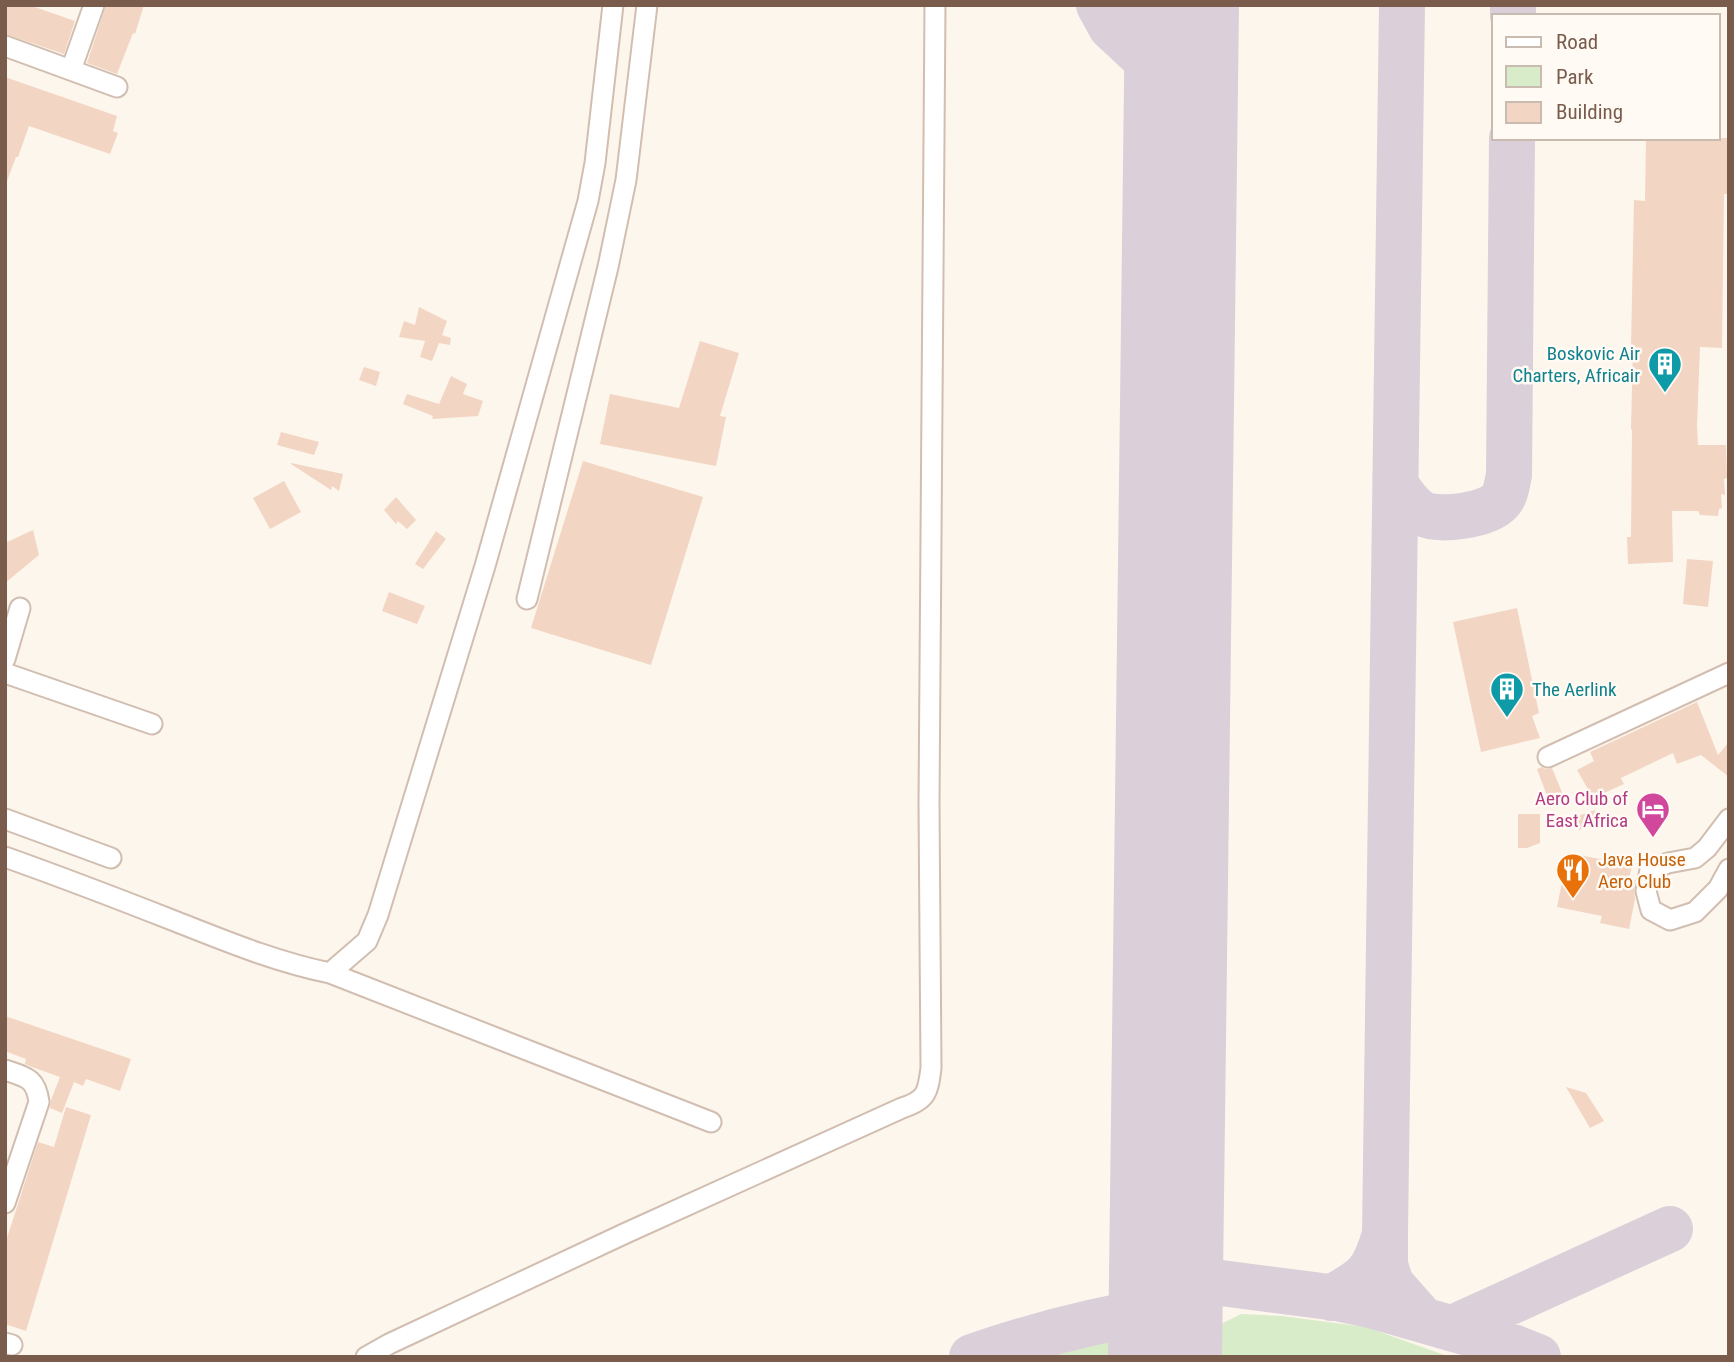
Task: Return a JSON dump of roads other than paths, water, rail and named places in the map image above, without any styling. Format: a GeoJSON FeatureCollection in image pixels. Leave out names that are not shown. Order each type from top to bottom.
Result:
{"type":"FeatureCollection","features":[{"type":"Feature","properties":{"kind":"street"},"geometry":{"type":"LineString","coordinates":[[71,70],[94,5]]}},
{"type":"Feature","properties":{"kind":"street"},"geometry":{"type":"LineString","coordinates":[[330,973],[367,940],[378,915],[485,566],[588,201],[595,163],[613,5]]}},
{"type":"Feature","properties":{"kind":"street"},"geometry":{"type":"LineString","coordinates":[[527,599],[608,267],[626,180],[647,5]]}},
{"type":"Feature","properties":{"kind":"street"},"geometry":{"type":"LineString","coordinates":[[366,1357],[626,1233],[916,1104],[929,1088],[935,5]]}},
{"type":"Feature","properties":{"kind":"street"},"geometry":{"type":"LineString","coordinates":[[5,46],[117,87]]}},
{"type":"Feature","properties":{"kind":"street"},"geometry":{"type":"LineString","coordinates":[[5,659],[20,608]]}},
{"type":"Feature","properties":{"kind":"street"},"geometry":{"type":"LineString","coordinates":[[5,673],[152,724]]}},
{"type":"Feature","properties":{"kind":"street"},"geometry":{"type":"LineString","coordinates":[[1549,757],[1729,673]]}},
{"type":"Feature","properties":{"kind":"street"},"geometry":{"type":"LineString","coordinates":[[5,819],[111,858]]}},
{"type":"Feature","properties":{"kind":"street"},"geometry":{"type":"LineString","coordinates":[[1729,819],[1707,848],[1695,858],[1668,863],[1650,870],[1646,891],[1651,910],[1670,920],[1695,912],[1718,889],[1729,869]]}},
{"type":"Feature","properties":{"kind":"street"},"geometry":{"type":"LineString","coordinates":[[5,857],[248,950],[286,963],[330,973],[711,1122]]}},
{"type":"Feature","properties":{"kind":"street"},"geometry":{"type":"LineString","coordinates":[[5,1070],[29,1079],[35,1085],[39,1102],[5,1203]]}},
{"type":"Feature","properties":{"kind":"place","name":"Boskovic Air Charters, Africair"},"geometry":{"type":"Point","coordinates":[1665,394]}},
{"type":"Feature","properties":{"kind":"place","name":"The Aerlink"},"geometry":{"type":"Point","coordinates":[1507,719]}},
{"type":"Feature","properties":{"kind":"place","name":"Aero Club of East Africa"},"geometry":{"type":"Point","coordinates":[1653,839]}},
{"type":"Feature","properties":{"kind":"place","name":"Java House Aero Club"},"geometry":{"type":"Point","coordinates":[1573,900]}}]}
